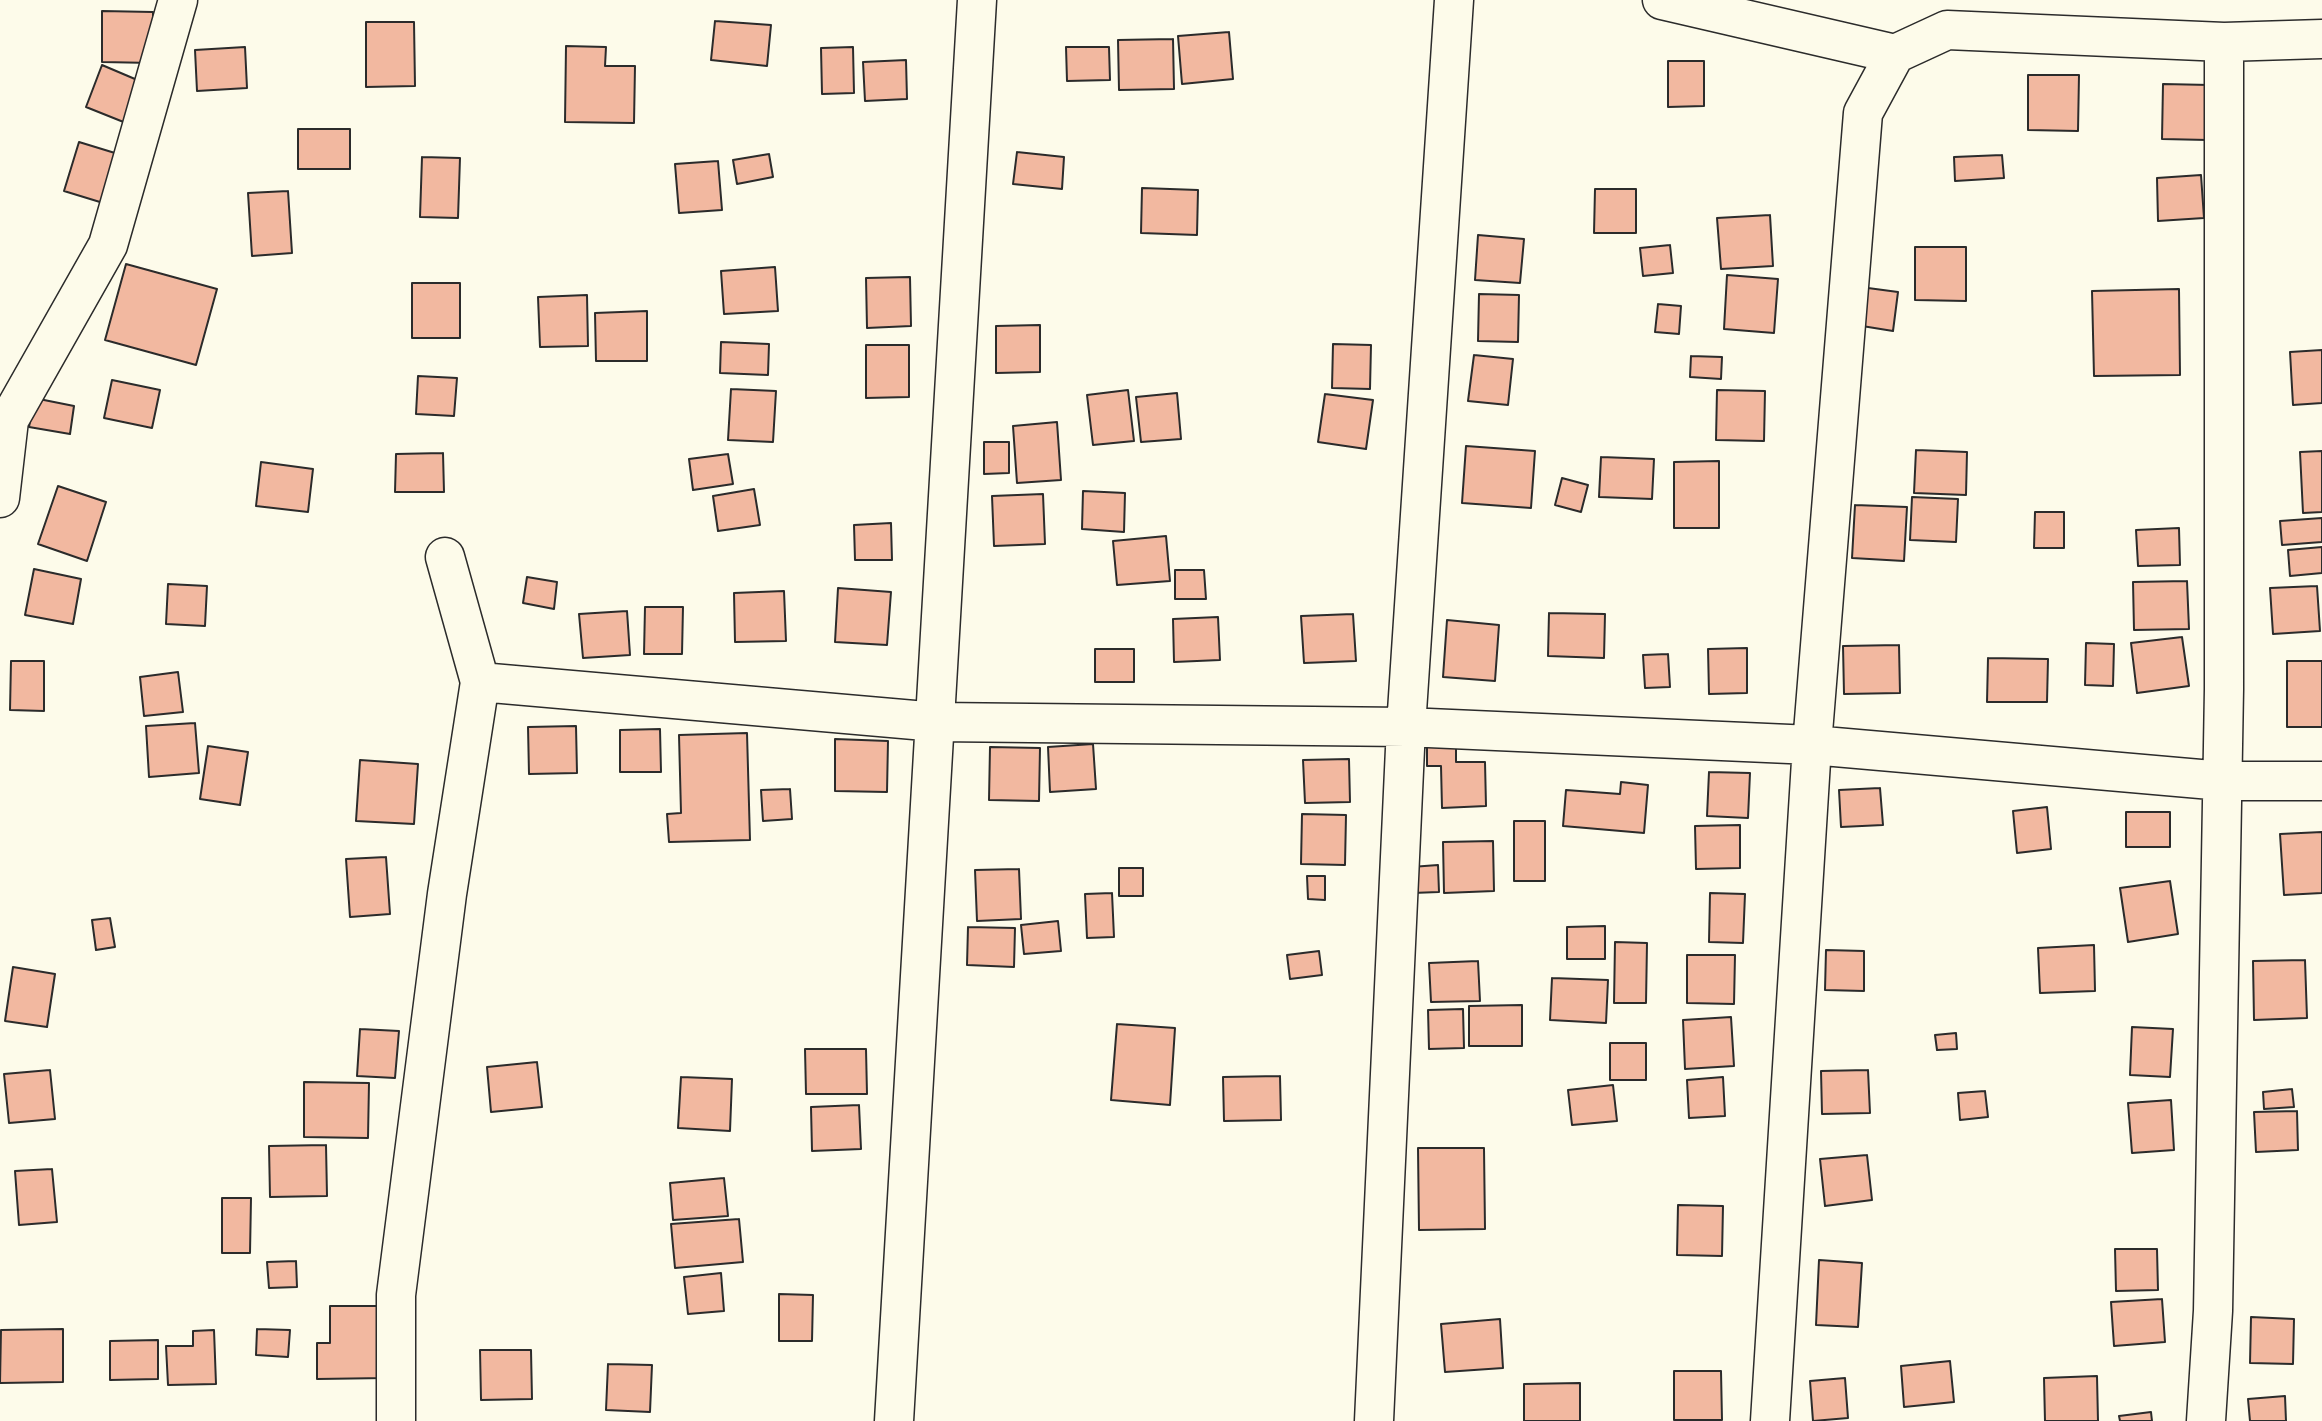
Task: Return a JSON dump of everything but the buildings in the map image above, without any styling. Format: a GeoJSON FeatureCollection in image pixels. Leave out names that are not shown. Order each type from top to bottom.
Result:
{"type":"FeatureCollection","features":[{"type":"Feature","properties":{"kind":"street"},"geometry":{"type":"LineString","coordinates":[[0,498],[9,420],[108,245],[178,0]]}},
{"type":"Feature","properties":{"kind":"street"},"geometry":{"type":"LineString","coordinates":[[894,1421],[937,722],[977,0]]}},
{"type":"Feature","properties":{"kind":"street"},"geometry":{"type":"LineString","coordinates":[[1374,1421],[1406,727],[1454,0]]}},
{"type":"Feature","properties":{"kind":"street"},"geometry":{"type":"LineString","coordinates":[[1662,0],[1895,54]]}},
{"type":"Feature","properties":{"kind":"street"},"geometry":{"type":"LineString","coordinates":[[1770,1421],[1812,745],[1863,113],[1895,54],[1947,30],[2224,42],[2322,39]]}},
{"type":"Feature","properties":{"kind":"street"},"geometry":{"type":"LineString","coordinates":[[2206,1421],[2213,1311],[2222,781],[2224,42]]}},
{"type":"Feature","properties":{"kind":"street"},"geometry":{"type":"LineString","coordinates":[[396,1421],[396,1295],[447,894],[480,682],[444,557]]}},
{"type":"Feature","properties":{"kind":"street"},"geometry":{"type":"LineString","coordinates":[[480,682],[937,722],[1406,727],[1812,745],[2222,781],[2322,781]]}}]}
